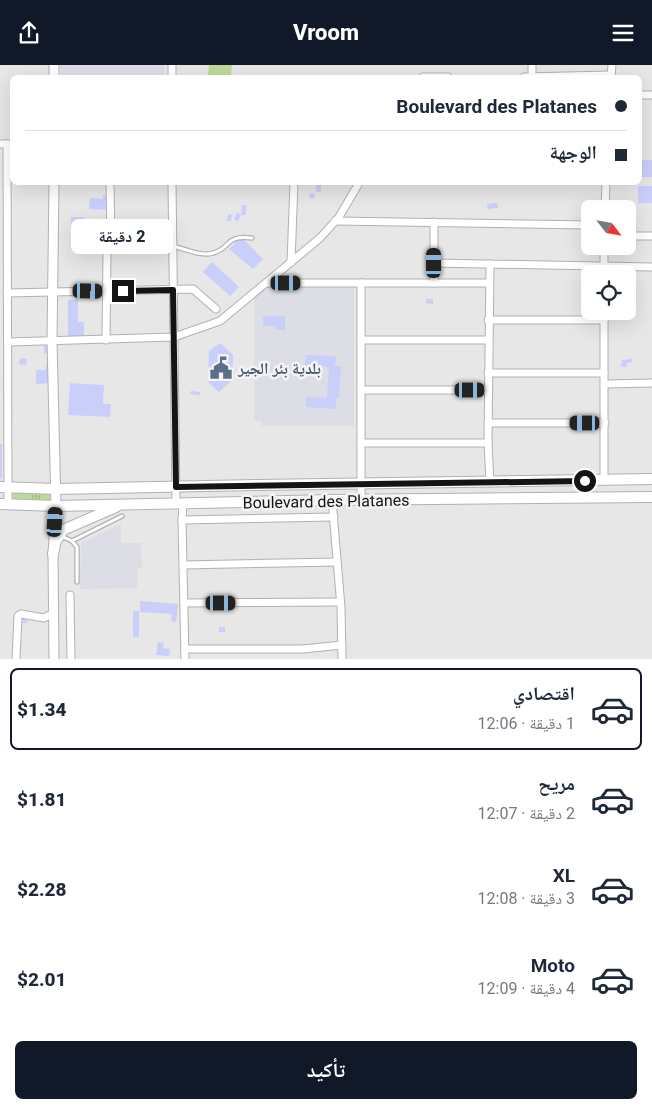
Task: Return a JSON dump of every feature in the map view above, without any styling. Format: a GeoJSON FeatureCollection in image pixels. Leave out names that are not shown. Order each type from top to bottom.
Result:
{"type":"FeatureCollection","features":[{"type":"Feature","properties":{"kind":"main road","name":"Boulevard des Platanes"},"geometry":{"type":"LineString","coordinates":[[4,487],[56,489],[652,479]]}},
{"type":"Feature","properties":{"kind":"main road","name":"Boulevard des Platanes"},"geometry":{"type":"LineString","coordinates":[[4,504],[122,510],[179,504],[332,500],[652,497]]}},
{"type":"Feature","properties":{"kind":"main road"},"geometry":{"type":"LineString","coordinates":[[52,554],[59,535],[63,531],[122,510]]}},
{"type":"Feature","properties":{"kind":"street"},"geometry":{"type":"LineString","coordinates":[[4,504],[8,342],[4,321],[7,293],[10,174],[6,144]]}},
{"type":"Feature","properties":{"kind":"street"},"geometry":{"type":"LineString","coordinates":[[54,185],[52,341],[56,489],[52,554],[54,659]]}},
{"type":"Feature","properties":{"kind":"street"},"geometry":{"type":"LineString","coordinates":[[106,340],[107,251],[111,241],[110,185]]}},
{"type":"Feature","properties":{"kind":"street"},"geometry":{"type":"LineString","coordinates":[[172,185],[176,487],[182,520],[185,659]]}},
{"type":"Feature","properties":{"kind":"street"},"geometry":{"type":"LineString","coordinates":[[291,262],[294,185]]}},
{"type":"Feature","properties":{"kind":"street"},"geometry":{"type":"LineString","coordinates":[[8,342],[174,337],[220,321],[320,238],[335,221],[358,185]]}},
{"type":"Feature","properties":{"kind":"street"},"geometry":{"type":"LineString","coordinates":[[605,200],[606,185]]}},
{"type":"Feature","properties":{"kind":"street"},"geometry":{"type":"LineString","coordinates":[[335,221],[581,225]]}},
{"type":"Feature","properties":{"kind":"street"},"geometry":{"type":"LineString","coordinates":[[434,223],[434,283]]}},
{"type":"Feature","properties":{"kind":"street"},"geometry":{"type":"LineString","coordinates":[[636,236],[652,236]]}},
{"type":"Feature","properties":{"kind":"street"},"geometry":{"type":"LineString","coordinates":[[434,263],[490,264],[581,270]]}},
{"type":"Feature","properties":{"kind":"street"},"geometry":{"type":"LineString","coordinates":[[490,264],[488,283],[488,443],[490,482]]}},
{"type":"Feature","properties":{"kind":"street"},"geometry":{"type":"LineString","coordinates":[[636,268],[652,267]]}},
{"type":"Feature","properties":{"kind":"street"},"geometry":{"type":"LineString","coordinates":[[267,283],[488,283]]}},
{"type":"Feature","properties":{"kind":"street"},"geometry":{"type":"LineString","coordinates":[[361,283],[361,500]]}},
{"type":"Feature","properties":{"kind":"street"},"geometry":{"type":"LineString","coordinates":[[7,293],[193,289],[216,309]]}},
{"type":"Feature","properties":{"kind":"street"},"geometry":{"type":"LineString","coordinates":[[488,320],[581,320]]}},
{"type":"Feature","properties":{"kind":"street"},"geometry":{"type":"LineString","coordinates":[[604,320],[604,481]]}},
{"type":"Feature","properties":{"kind":"street"},"geometry":{"type":"LineString","coordinates":[[361,340],[488,340]]}},
{"type":"Feature","properties":{"kind":"street"},"geometry":{"type":"LineString","coordinates":[[488,373],[604,373]]}},
{"type":"Feature","properties":{"kind":"street"},"geometry":{"type":"LineString","coordinates":[[604,384],[652,383]]}},
{"type":"Feature","properties":{"kind":"street"},"geometry":{"type":"LineString","coordinates":[[361,390],[488,390]]}},
{"type":"Feature","properties":{"kind":"street"},"geometry":{"type":"LineString","coordinates":[[488,423],[605,423]]}},
{"type":"Feature","properties":{"kind":"street"},"geometry":{"type":"LineString","coordinates":[[361,443],[488,443]]}},
{"type":"Feature","properties":{"kind":"street"},"geometry":{"type":"LineString","coordinates":[[332,500],[340,602],[342,659]]}},
{"type":"Feature","properties":{"kind":"street"},"geometry":{"type":"LineString","coordinates":[[182,520],[334,517]]}},
{"type":"Feature","properties":{"kind":"street"},"geometry":{"type":"LineString","coordinates":[[183,565],[337,561]]}},
{"type":"Feature","properties":{"kind":"street"},"geometry":{"type":"LineString","coordinates":[[70,595],[71,659]]}},
{"type":"Feature","properties":{"kind":"street"},"geometry":{"type":"LineString","coordinates":[[184,603],[340,602]]}},
{"type":"Feature","properties":{"kind":"street"},"geometry":{"type":"LineString","coordinates":[[16,659],[18,616],[21,614],[44,618],[53,613]]}},
{"type":"Feature","properties":{"kind":"street"},"geometry":{"type":"LineString","coordinates":[[185,649],[303,649],[342,645]]}},
{"type":"Feature","properties":{"kind":"lane"},"geometry":{"type":"LineString","coordinates":[[173,246],[212,254],[220,250],[232,239],[240,237],[252,238]]}},
{"type":"Feature","properties":{"kind":"lane"},"geometry":{"type":"LineString","coordinates":[[72,541],[122,510]]}},
{"type":"Feature","properties":{"kind":"lane"},"geometry":{"type":"LineString","coordinates":[[59,535],[72,541],[77,547],[77,581]]}},
{"type":"Feature","properties":{"kind":"shaded area"},"geometry":{"type":"Polygon","coordinates":[[[61,65],[164,65],[164,75],[61,75],[61,65]]]}},
{"type":"Feature","properties":{"kind":"shaded area"},"geometry":{"type":"Polygon","coordinates":[[[354,285],[354,426],[262,426],[261,421],[254,421],[254,298],[268,286],[354,285]]]}},
{"type":"Feature","properties":{"kind":"shaded area"},"geometry":{"type":"Polygon","coordinates":[[[121,524],[121,543],[141,543],[142,568],[138,568],[137,588],[80,589],[81,543],[121,524]]]}},
{"type":"Feature","properties":{"kind":"green space"},"geometry":{"type":"Polygon","coordinates":[[[209,65],[232,65],[231,75],[208,75],[209,65]]]}},
{"type":"Feature","properties":{"kind":"green space"},"geometry":{"type":"Polygon","coordinates":[[[13,491],[50,491],[50,501],[13,502],[13,491]]]}},
{"type":"Feature","properties":{"kind":"building"},"geometry":{"type":"Polygon","coordinates":[[[642,160],[652,160],[652,177],[642,177],[642,160]]]}},
{"type":"Feature","properties":{"kind":"building"},"geometry":{"type":"Polygon","coordinates":[[[316,185],[321,185],[321,192],[316,192],[316,185]]]}},
{"type":"Feature","properties":{"kind":"building"},"geometry":{"type":"Polygon","coordinates":[[[638,186],[652,186],[652,203],[638,203],[638,186]]]}},
{"type":"Feature","properties":{"kind":"building"},"geometry":{"type":"Polygon","coordinates":[[[314,193],[315,198],[310,199],[309,194],[314,193]]]}},
{"type":"Feature","properties":{"kind":"building"},"geometry":{"type":"Polygon","coordinates":[[[103,195],[110,196],[109,210],[89,209],[90,198],[103,199],[103,195]]]}},
{"type":"Feature","properties":{"kind":"building"},"geometry":{"type":"Polygon","coordinates":[[[497,203],[498,208],[488,209],[487,204],[497,203]]]}},
{"type":"Feature","properties":{"kind":"building"},"geometry":{"type":"Polygon","coordinates":[[[242,205],[246,205],[246,215],[241,215],[242,205]]]}},
{"type":"Feature","properties":{"kind":"building"},"geometry":{"type":"Polygon","coordinates":[[[237,213],[241,215],[238,221],[234,219],[237,213]]]}},
{"type":"Feature","properties":{"kind":"building"},"geometry":{"type":"Polygon","coordinates":[[[228,214],[232,215],[231,221],[227,221],[228,214]]]}},
{"type":"Feature","properties":{"kind":"building"},"geometry":{"type":"Polygon","coordinates":[[[71,217],[84,217],[84,223],[90,223],[90,231],[71,230],[71,217]]]}},
{"type":"Feature","properties":{"kind":"building"},"geometry":{"type":"Polygon","coordinates":[[[81,233],[87,234],[86,240],[80,238],[81,233]]]}},
{"type":"Feature","properties":{"kind":"building"},"geometry":{"type":"Polygon","coordinates":[[[241,237],[263,259],[253,269],[229,249],[241,237]]]}},
{"type":"Feature","properties":{"kind":"building"},"geometry":{"type":"Polygon","coordinates":[[[89,249],[95,249],[96,254],[89,254],[89,249]]]}},
{"type":"Feature","properties":{"kind":"building"},"geometry":{"type":"Polygon","coordinates":[[[212,262],[239,287],[230,296],[203,272],[212,262]]]}},
{"type":"Feature","properties":{"kind":"building"},"geometry":{"type":"Polygon","coordinates":[[[426,299],[433,299],[433,304],[426,303],[426,299]]]}},
{"type":"Feature","properties":{"kind":"building"},"geometry":{"type":"Polygon","coordinates":[[[68,300],[78,300],[78,322],[84,322],[84,336],[68,336],[68,300]]]}},
{"type":"Feature","properties":{"kind":"building"},"geometry":{"type":"Polygon","coordinates":[[[263,316],[285,316],[285,330],[275,329],[275,326],[263,326],[263,316]]]}},
{"type":"Feature","properties":{"kind":"building"},"geometry":{"type":"Polygon","coordinates":[[[51,343],[51,353],[44,353],[44,344],[51,343]]]}},
{"type":"Feature","properties":{"kind":"building","name":"بلدية بئر الجير"},"geometry":{"type":"Polygon","coordinates":[[[220,343],[233,355],[232,380],[219,392],[208,382],[209,351],[220,343]]]}},
{"type":"Feature","properties":{"kind":"building"},"geometry":{"type":"Polygon","coordinates":[[[306,355],[336,356],[335,366],[341,366],[339,398],[336,398],[336,409],[306,407],[306,397],[327,398],[329,367],[305,365],[306,355]]]}},
{"type":"Feature","properties":{"kind":"building"},"geometry":{"type":"Polygon","coordinates":[[[20,358],[27,359],[26,365],[19,364],[20,358]]]}},
{"type":"Feature","properties":{"kind":"building"},"geometry":{"type":"Polygon","coordinates":[[[632,359],[632,362],[627,363],[627,367],[621,367],[622,360],[632,359]]]}},
{"type":"Feature","properties":{"kind":"building"},"geometry":{"type":"Polygon","coordinates":[[[46,364],[52,364],[52,383],[36,384],[36,370],[46,370],[46,364]]]}},
{"type":"Feature","properties":{"kind":"building"},"geometry":{"type":"Polygon","coordinates":[[[70,383],[104,385],[103,404],[111,404],[110,417],[68,415],[70,383]]]}},
{"type":"Feature","properties":{"kind":"building"},"geometry":{"type":"Polygon","coordinates":[[[191,391],[200,392],[200,395],[190,394],[191,391]]]}},
{"type":"Feature","properties":{"kind":"building"},"geometry":{"type":"Polygon","coordinates":[[[0,444],[2,444],[2,479],[0,479],[0,444]]]}},
{"type":"Feature","properties":{"kind":"building"},"geometry":{"type":"Polygon","coordinates":[[[140,601],[178,604],[176,622],[171,621],[172,614],[140,612],[140,601]]]}},
{"type":"Feature","properties":{"kind":"building"},"geometry":{"type":"Polygon","coordinates":[[[133,611],[139,611],[139,637],[133,637],[133,611]]]}},
{"type":"Feature","properties":{"kind":"building"},"geometry":{"type":"Polygon","coordinates":[[[21,618],[27,618],[27,623],[21,623],[21,618]]]}},
{"type":"Feature","properties":{"kind":"building"},"geometry":{"type":"Polygon","coordinates":[[[219,627],[225,627],[225,632],[219,632],[219,627]]]}},
{"type":"Feature","properties":{"kind":"building"},"geometry":{"type":"Polygon","coordinates":[[[158,642],[164,643],[163,648],[170,649],[169,656],[156,655],[158,642]]]}},
{"type":"Feature","properties":{"kind":"place","name":"بلدية بئر الجير"},"geometry":{"type":"Point","coordinates":[221,368]}},
{"type":"Feature","properties":{"kind":"route"},"geometry":{"type":"LineString","coordinates":[[123,291],[173,290],[176,487],[585,481]]}}]}
